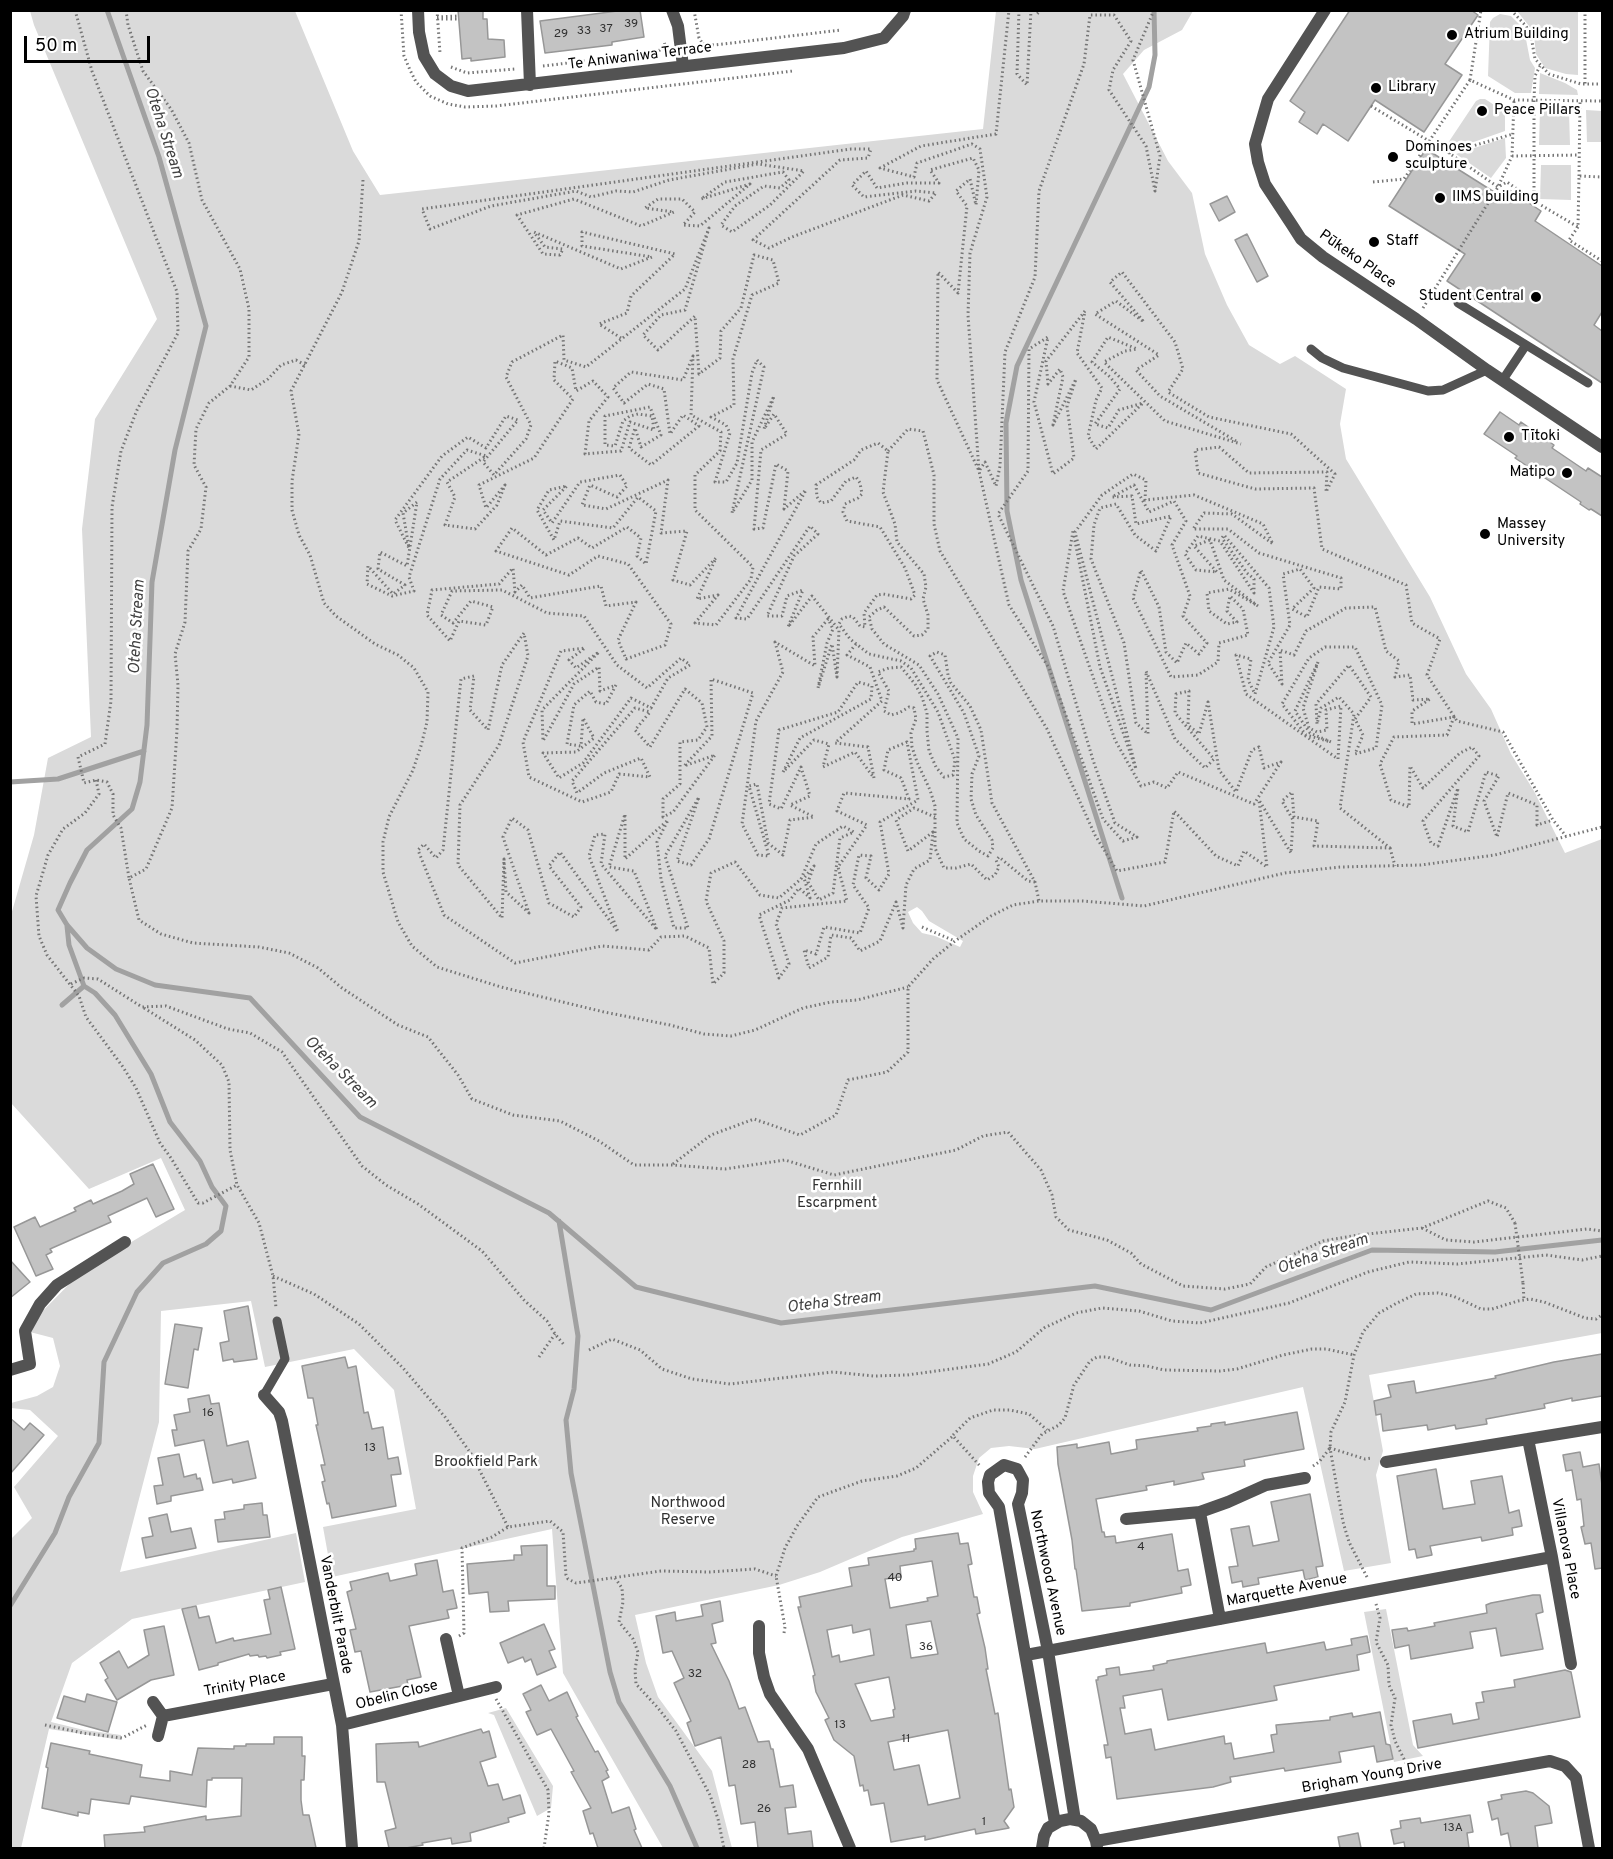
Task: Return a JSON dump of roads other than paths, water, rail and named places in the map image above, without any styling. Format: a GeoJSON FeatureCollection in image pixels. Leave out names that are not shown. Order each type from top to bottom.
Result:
{"type":"FeatureCollection","features":[{"type":"Feature","properties":{"kind":"street","name":"Te Aniwaniwa Terrace"},"geometry":{"type":"LineString","coordinates":[[418,10],[419,32],[424,56],[435,74],[452,86],[468,91],[844,48],[884,38],[903,16],[905,10]]}},
{"type":"Feature","properties":{"kind":"street"},"geometry":{"type":"LineString","coordinates":[[527,10],[530,85]]}},
{"type":"Feature","properties":{"kind":"street"},"geometry":{"type":"LineString","coordinates":[[672,10],[678,26],[683,66]]}},
{"type":"Feature","properties":{"kind":"street","name":"Pūkeko Place"},"geometry":{"type":"LineString","coordinates":[[1325,10],[1268,99],[1255,144],[1265,184],[1301,239],[1323,257],[1602,447]]}},
{"type":"Feature","properties":{"kind":"street"},"geometry":{"type":"LineString","coordinates":[[10,1370],[30,1364],[25,1331],[40,1304],[57,1285],[125,1242]]}},
{"type":"Feature","properties":{"kind":"street","name":"Vanderbilt Parade"},"geometry":{"type":"LineString","coordinates":[[264,1395],[279,1412],[282,1421],[342,1725],[352,1848]]}},
{"type":"Feature","properties":{"kind":"street"},"geometry":{"type":"LineString","coordinates":[[1384,1459],[1602,1427]]}},
{"type":"Feature","properties":{"kind":"street","name":"Villanova Place"},"geometry":{"type":"LineString","coordinates":[[1528,1439],[1572,1664]]}},
{"type":"Feature","properties":{"kind":"street","name":"Northwood Avenue"},"geometry":{"type":"LineString","coordinates":[[1026,1655],[999,1507],[989,1493],[990,1475],[1004,1465],[1017,1469],[1023,1480],[1018,1504],[1048,1651],[1075,1820]]}},
{"type":"Feature","properties":{"kind":"street"},"geometry":{"type":"LineString","coordinates":[[1126,1519],[1200,1512],[1266,1485],[1305,1478]]}},
{"type":"Feature","properties":{"kind":"street"},"geometry":{"type":"LineString","coordinates":[[1200,1512],[1220,1619]]}},
{"type":"Feature","properties":{"kind":"street","name":"Marquette Avenue"},"geometry":{"type":"LineString","coordinates":[[1026,1655],[1552,1557]]}},
{"type":"Feature","properties":{"kind":"street"},"geometry":{"type":"LineString","coordinates":[[759,1626],[759,1653],[770,1694],[808,1749],[850,1848]]}},
{"type":"Feature","properties":{"kind":"street","name":"Obelin Close"},"geometry":{"type":"LineString","coordinates":[[447,1641],[459,1696]]}},
{"type":"Feature","properties":{"kind":"street"},"geometry":{"type":"LineString","coordinates":[[1026,1655],[1055,1823]]}},
{"type":"Feature","properties":{"kind":"street","name":"Trinity Place"},"geometry":{"type":"LineString","coordinates":[[163,1716],[333,1684]]}},
{"type":"Feature","properties":{"kind":"street","name":"Obelin Close"},"geometry":{"type":"LineString","coordinates":[[342,1725],[490,1689]]}},
{"type":"Feature","properties":{"kind":"street"},"geometry":{"type":"LineString","coordinates":[[153,1702],[163,1716],[158,1737]]}},
{"type":"Feature","properties":{"kind":"street","name":"Brigham Young Drive"},"geometry":{"type":"LineString","coordinates":[[1097,1845],[1550,1761],[1565,1766],[1576,1778],[1589,1848]]}},
{"type":"Feature","properties":{"kind":"street"},"geometry":{"type":"LineString","coordinates":[[1042,1848],[1044,1836],[1055,1823],[1065,1819],[1081,1821],[1091,1829],[1097,1845]]}},
{"type":"Feature","properties":{"kind":"lane"},"geometry":{"type":"LineString","coordinates":[[1458,303],[1588,383]]}},
{"type":"Feature","properties":{"kind":"lane"},"geometry":{"type":"LineString","coordinates":[[1502,381],[1526,345]]}},
{"type":"Feature","properties":{"kind":"lane"},"geometry":{"type":"LineString","coordinates":[[1311,349],[1322,358],[1343,368],[1428,391],[1443,390],[1487,370]]}},
{"type":"Feature","properties":{"kind":"lane"},"geometry":{"type":"LineString","coordinates":[[264,1395],[285,1359],[277,1321]]}},
{"type":"Feature","properties":{"kind":"waterway","name":"Oteha Stream"},"geometry":{"type":"LineString","coordinates":[[107,10],[159,157],[206,326],[175,450],[152,582],[147,725],[140,782],[132,809],[87,850],[58,910],[67,925],[87,948],[116,969],[155,985],[250,998],[360,1117],[549,1213],[636,1287],[781,1323],[1095,1286],[1211,1310],[1372,1250],[1495,1252],[1602,1240]]}},
{"type":"Feature","properties":{"kind":"waterway"},"geometry":{"type":"LineString","coordinates":[[1122,898],[1021,580],[1007,511],[1006,423],[1017,366],[1149,87],[1155,55],[1154,10]]}},
{"type":"Feature","properties":{"kind":"waterway"},"geometry":{"type":"LineString","coordinates":[[10,782],[58,779],[144,751]]}},
{"type":"Feature","properties":{"kind":"waterway"},"geometry":{"type":"LineString","coordinates":[[10,1606],[55,1533],[69,1497],[99,1443],[104,1362],[137,1292],[163,1263],[206,1244],[221,1231],[226,1206],[212,1187],[200,1161],[170,1122],[151,1074],[115,1015],[95,993],[84,986],[69,945],[67,926]]}},
{"type":"Feature","properties":{"kind":"waterway"},"geometry":{"type":"LineString","coordinates":[[62,1005],[84,986]]}},
{"type":"Feature","properties":{"kind":"waterway"},"geometry":{"type":"LineString","coordinates":[[559,1221],[578,1336],[574,1389],[566,1420],[571,1473],[610,1672],[619,1702],[670,1786],[697,1848]]}},
{"type":"Feature","properties":{"kind":"place","name":"Atrium Building"},"geometry":{"type":"Point","coordinates":[1452,35]}},
{"type":"Feature","properties":{"kind":"place","name":"Library"},"geometry":{"type":"Point","coordinates":[1376,88]}},
{"type":"Feature","properties":{"kind":"place","name":"Peace Pillars"},"geometry":{"type":"Point","coordinates":[1482,111]}},
{"type":"Feature","properties":{"kind":"place","name":"Dominoes sculpture"},"geometry":{"type":"Point","coordinates":[1393,157]}},
{"type":"Feature","properties":{"kind":"place","name":"IIMS building"},"geometry":{"type":"Point","coordinates":[1440,198]}},
{"type":"Feature","properties":{"kind":"place","name":"Staff"},"geometry":{"type":"Point","coordinates":[1374,242]}},
{"type":"Feature","properties":{"kind":"place","name":"Student Central"},"geometry":{"type":"Point","coordinates":[1536,297]}},
{"type":"Feature","properties":{"kind":"place","name":"Tītoki"},"geometry":{"type":"Point","coordinates":[1509,437]}},
{"type":"Feature","properties":{"kind":"place","name":"Matipo"},"geometry":{"type":"Point","coordinates":[1567,473]}},
{"type":"Feature","properties":{"kind":"place","name":"Massey University"},"geometry":{"type":"Point","coordinates":[1485,534]}},
{"type":"Feature","properties":{"kind":"park label","name":"Fernhill Escarpment"},"geometry":{"type":"Point","coordinates":[837,1196]}},
{"type":"Feature","properties":{"kind":"park label","name":"Brookfield Park"},"geometry":{"type":"Point","coordinates":[486,1463]}},
{"type":"Feature","properties":{"kind":"park label","name":"Northwood Reserve"},"geometry":{"type":"Point","coordinates":[688,1512]}}]}
